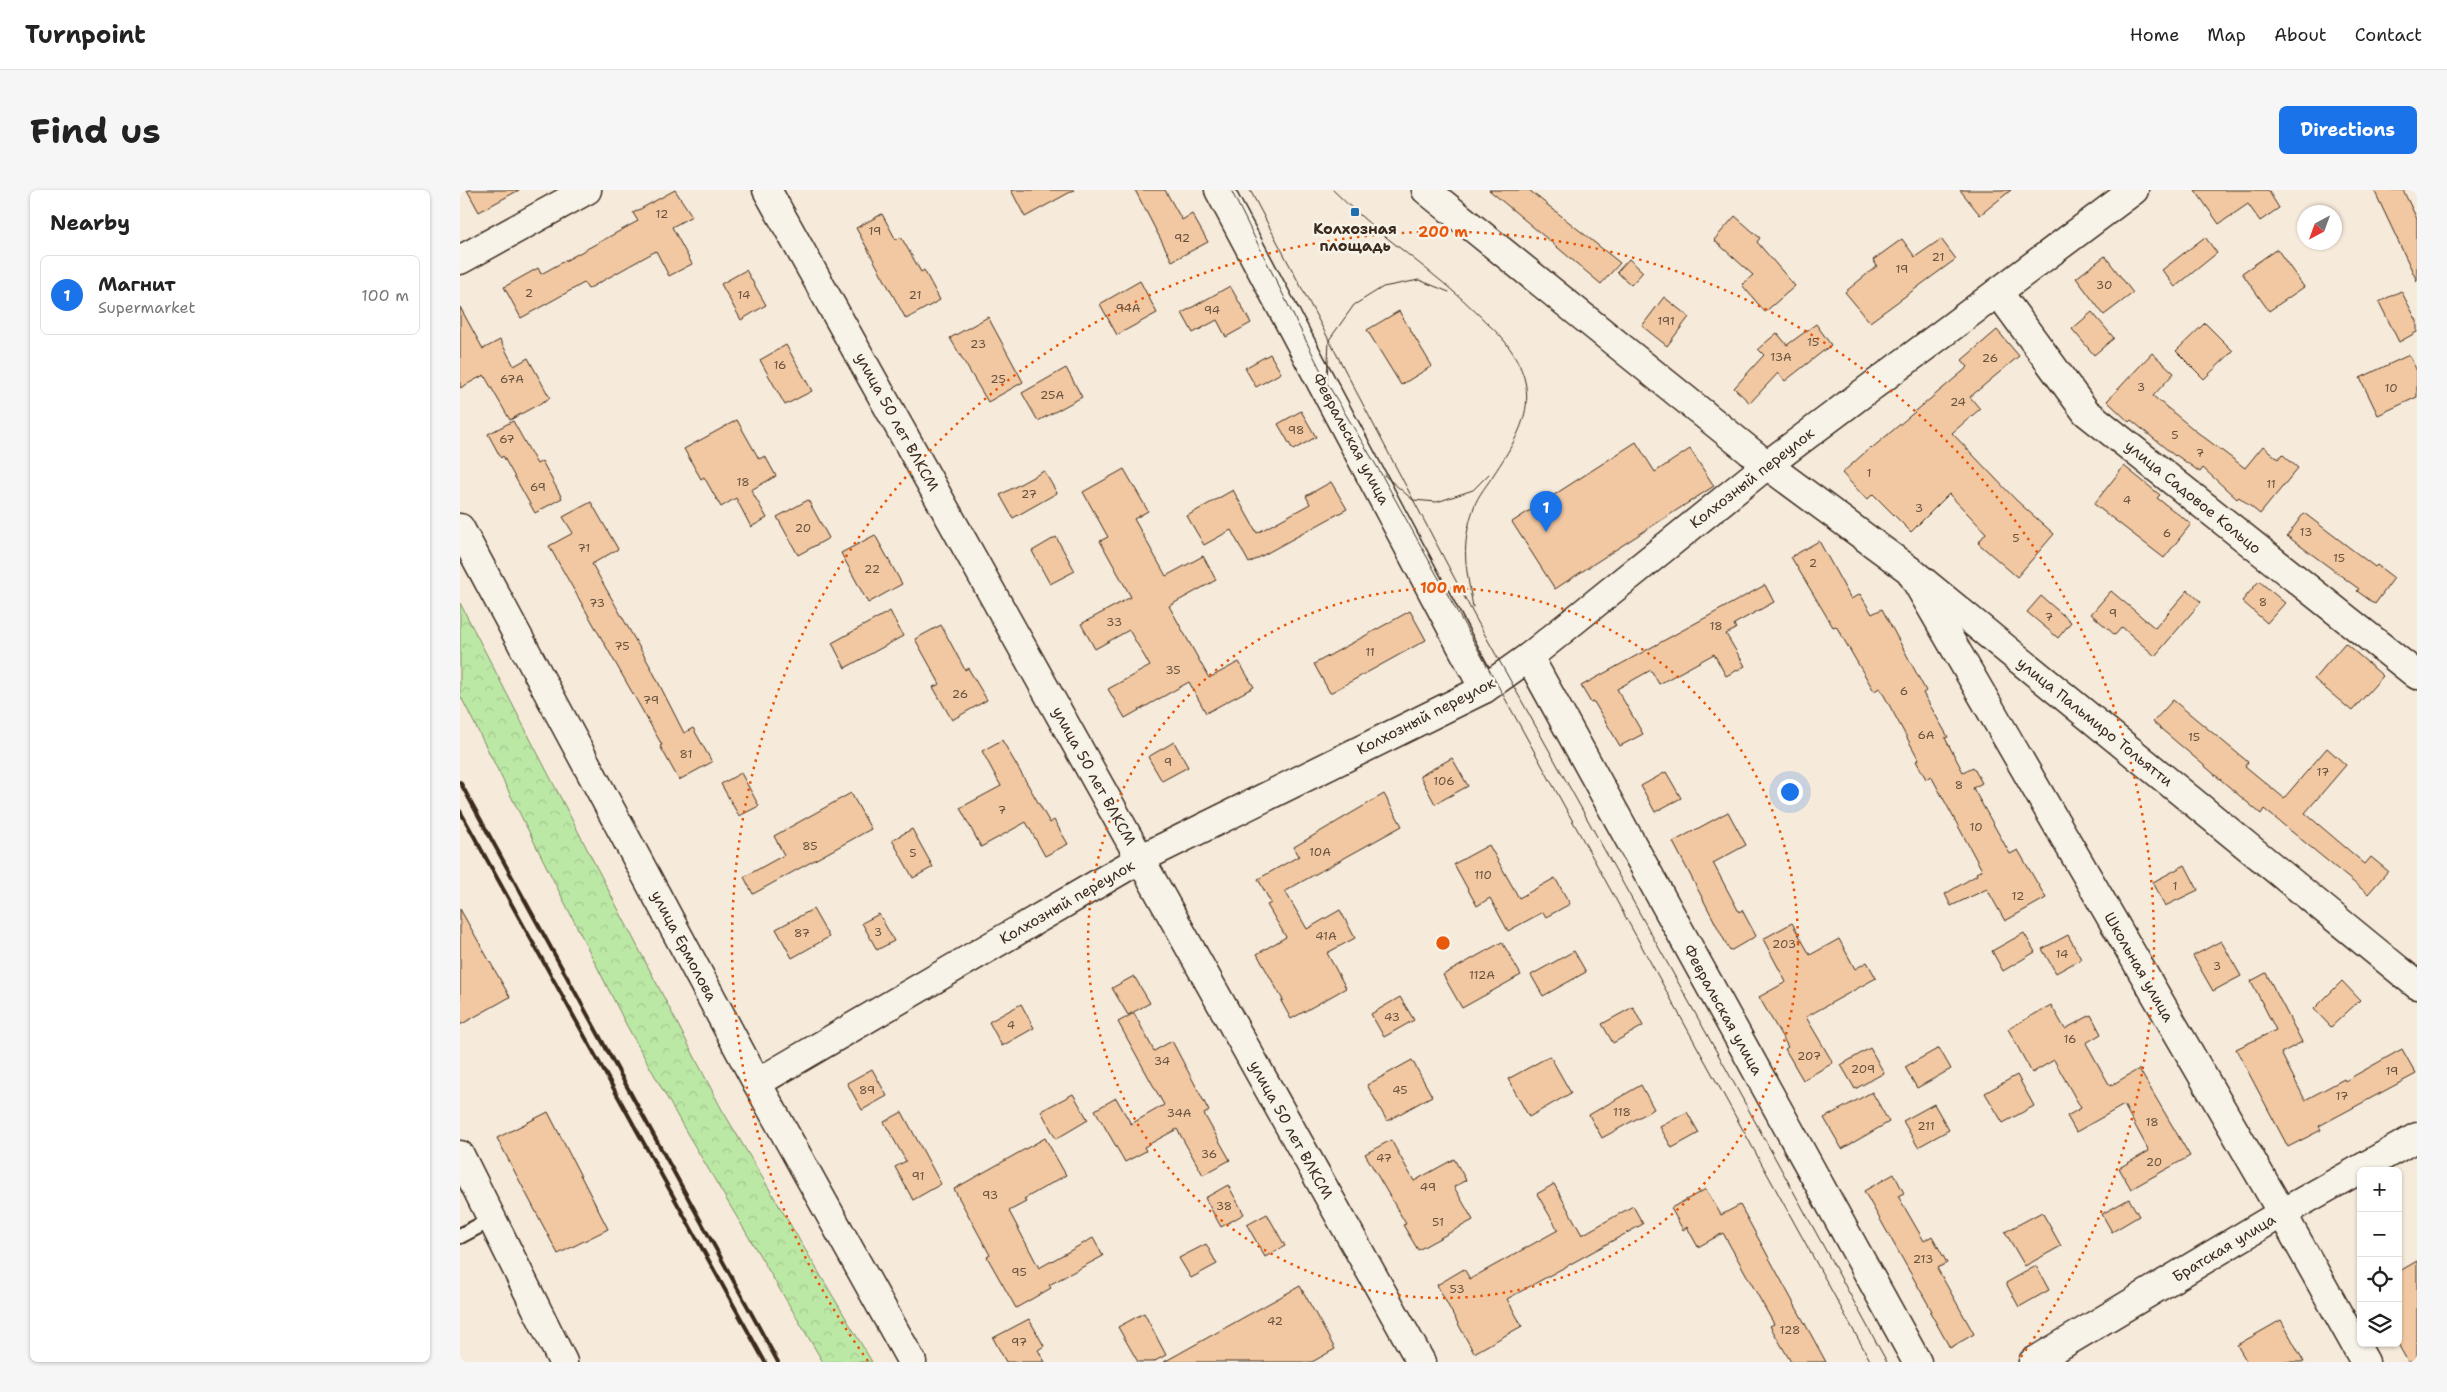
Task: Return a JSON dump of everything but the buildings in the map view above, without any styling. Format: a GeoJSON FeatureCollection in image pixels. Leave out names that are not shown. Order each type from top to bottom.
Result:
{"type":"FeatureCollection","features":[{"type":"Feature","properties":{"kind":"street"},"geometry":{"type":"LineString","coordinates":[[460,260],[587,190]]}},
{"type":"Feature","properties":{"kind":"street","name":"улица 50 лет ВЛКСМ"},"geometry":{"type":"LineString","coordinates":[[767,190],[1421,1362]]}},
{"type":"Feature","properties":{"kind":"street","name":"Февральская улица"},"geometry":{"type":"LineString","coordinates":[[1219,190],[1484,689]]}},
{"type":"Feature","properties":{"kind":"street"},"geometry":{"type":"LineString","coordinates":[[1426,190],[1767,465]]}},
{"type":"Feature","properties":{"kind":"street","name":"Колхозный переулок"},"geometry":{"type":"LineString","coordinates":[[757,1083],[1140,859],[1484,689],[1529,657],[1767,465],[2134,190]]}},
{"type":"Feature","properties":{"kind":"street","name":"улица Садовое Кольцо"},"geometry":{"type":"LineString","coordinates":[[1998,292],[2086,412],[2417,675]]}},
{"type":"Feature","properties":{"kind":"street","name":"улица Пальмиро Тольятти"},"geometry":{"type":"LineString","coordinates":[[1767,465],[1912,572],[2417,985]]}},
{"type":"Feature","properties":{"kind":"street","name":"улица Ермолова"},"geometry":{"type":"LineString","coordinates":[[460,528],[757,1083],[912,1362]]}},
{"type":"Feature","properties":{"kind":"street","name":"Школьная улица"},"geometry":{"type":"LineString","coordinates":[[1912,572],[2282,1214],[2365,1362]]}},
{"type":"Feature","properties":{"kind":"street","name":"Февральская улица"},"geometry":{"type":"LineString","coordinates":[[1529,657],[1917,1362]]}},
{"type":"Feature","properties":{"kind":"street","name":"Братская улица"},"geometry":{"type":"LineString","coordinates":[[2033,1362],[2282,1214],[2417,1137]]}},
{"type":"Feature","properties":{"kind":"street"},"geometry":{"type":"LineString","coordinates":[[460,1154],[563,1362]]}},
{"type":"Feature","properties":{"kind":"lane"},"geometry":{"type":"LineString","coordinates":[[460,1236],[492,1219]]}},
{"type":"Feature","properties":{"kind":"green space"},"geometry":{"type":"Polygon","coordinates":[[[460,603],[721,1108],[872,1362],[823,1362],[684,1128],[627,1026],[460,695],[460,603]]]}},
{"type":"Feature","properties":{"kind":"tram line"},"geometry":{"type":"LineString","coordinates":[[1231,190],[1327,383],[1379,470],[1871,1362]]}},
{"type":"Feature","properties":{"kind":"tram line"},"geometry":{"type":"LineString","coordinates":[[1250,190],[1475,617],[1887,1362]]}},
{"type":"Feature","properties":{"kind":"tram line"},"geometry":{"type":"LineString","coordinates":[[1333,190],[1368,223],[1444,283],[1497,332],[1517,361],[1524,378],[1527,394],[1526,410],[1521,425],[1505,457],[1478,498],[1467,534],[1466,557],[1473,607]]}},
{"type":"Feature","properties":{"kind":"tram line"},"geometry":{"type":"LineString","coordinates":[[1327,381],[1329,340],[1354,305],[1383,287],[1419,280],[1449,292]]}},
{"type":"Feature","properties":{"kind":"tram line"},"geometry":{"type":"LineString","coordinates":[[1384,475],[1413,500],[1437,502],[1473,490],[1489,474]]}},
{"type":"Feature","properties":{"kind":"railway"},"geometry":{"type":"LineString","coordinates":[[460,782],[778,1362]]}},
{"type":"Feature","properties":{"kind":"railway"},"geometry":{"type":"LineString","coordinates":[[460,811],[765,1362]]}},
{"type":"Feature","properties":{"kind":"place","name":"Колхозная площадь"},"geometry":{"type":"Point","coordinates":[1355,212]}},
{"type":"Feature","properties":{"kind":"place","name":"Магнит"},"geometry":{"type":"Point","coordinates":[1546,532]}}]}
